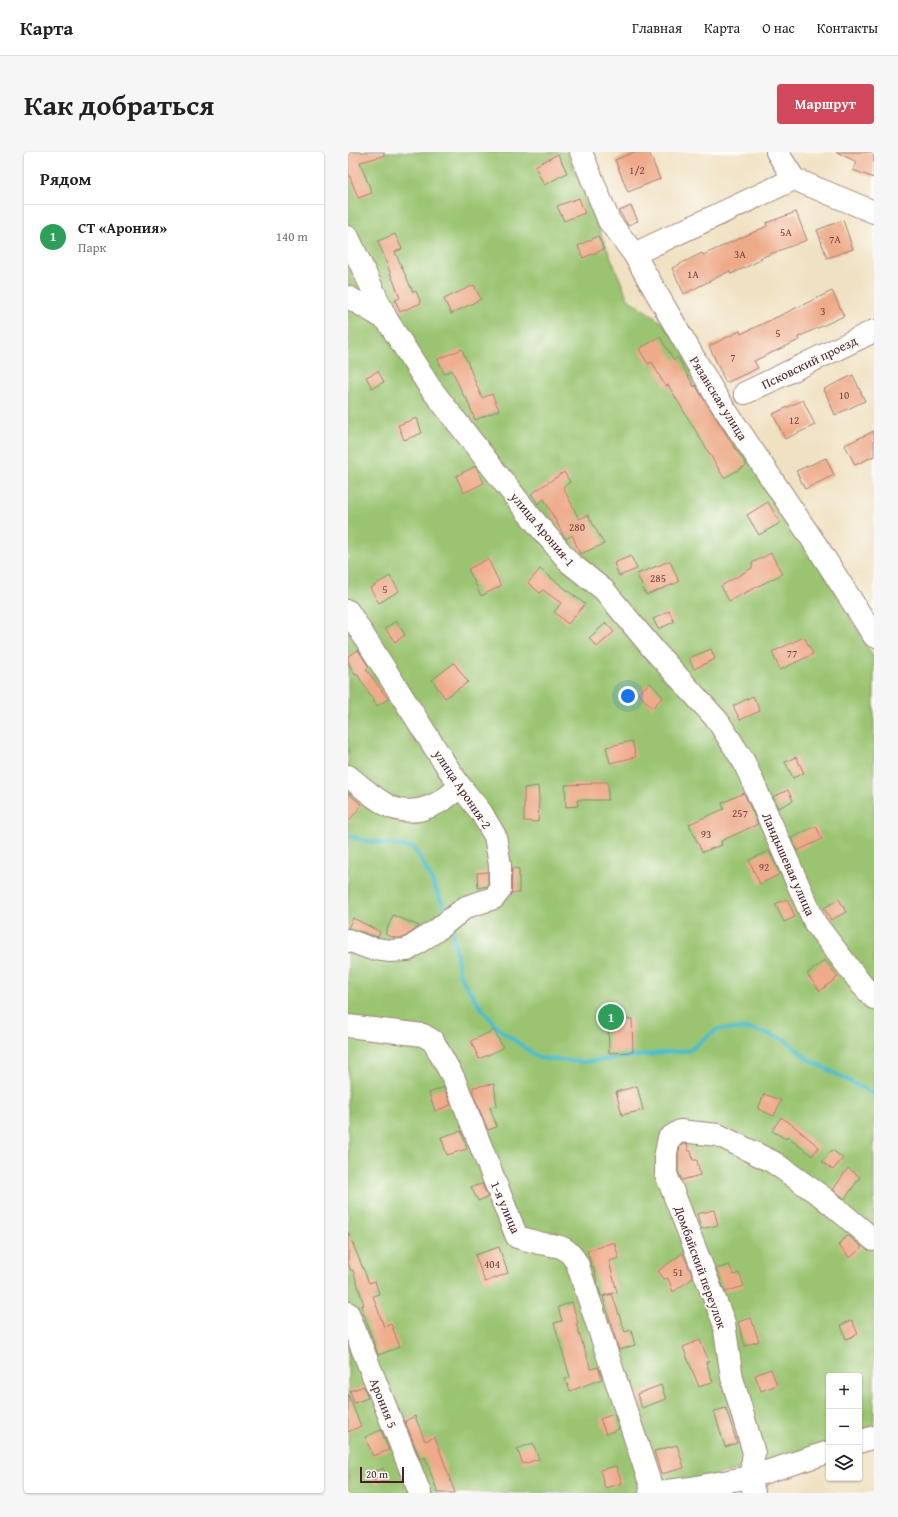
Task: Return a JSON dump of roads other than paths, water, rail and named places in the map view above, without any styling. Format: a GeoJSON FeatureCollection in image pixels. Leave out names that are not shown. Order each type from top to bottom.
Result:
{"type":"FeatureCollection","features":[{"type":"Feature","properties":{"kind":"street","name":"Рязанская улица"},"geometry":{"type":"LineString","coordinates":[[581,152],[609,221],[634,254],[716,396],[820,551],[874,636]]}},
{"type":"Feature","properties":{"kind":"street"},"geometry":{"type":"LineString","coordinates":[[777,152],[794,179],[874,212]]}},
{"type":"Feature","properties":{"kind":"street"},"geometry":{"type":"LineString","coordinates":[[634,254],[794,179]]}},
{"type":"Feature","properties":{"kind":"street"},"geometry":{"type":"LineString","coordinates":[[348,237],[388,320]]}},
{"type":"Feature","properties":{"kind":"street"},"geometry":{"type":"LineString","coordinates":[[348,297],[388,320]]}},
{"type":"Feature","properties":{"kind":"street","name":"улица Арония-1"},"geometry":{"type":"LineString","coordinates":[[388,320],[429,386],[527,512],[570,563],[604,590],[718,721]]}},
{"type":"Feature","properties":{"kind":"street","name":"Псковский проезд"},"geometry":{"type":"LineString","coordinates":[[745,393],[874,331]]}},
{"type":"Feature","properties":{"kind":"street","name":"улица Арония-2"},"geometry":{"type":"LineString","coordinates":[[348,611],[460,786],[481,812],[495,836],[500,871],[500,890],[494,898],[466,907],[438,930],[407,950],[390,951],[369,948],[348,940]]}},
{"type":"Feature","properties":{"kind":"street","name":"Ландышевая улица"},"geometry":{"type":"LineString","coordinates":[[718,721],[744,762],[816,923],[862,985],[874,998]]}},
{"type":"Feature","properties":{"kind":"street"},"geometry":{"type":"LineString","coordinates":[[348,776],[373,796],[394,808],[412,811],[435,805],[450,796],[460,786]]}},
{"type":"Feature","properties":{"kind":"street","name":"1-я улица"},"geometry":{"type":"LineString","coordinates":[[348,1026],[423,1034],[434,1041],[454,1079],[517,1237],[539,1243],[560,1246],[571,1254],[577,1263],[651,1492]]}},
{"type":"Feature","properties":{"kind":"street","name":"Домбайский переулок"},"geometry":{"type":"LineString","coordinates":[[752,1485],[754,1453],[732,1378],[724,1323],[666,1174],[666,1153],[669,1138],[680,1131],[718,1135],[773,1162],[824,1198],[874,1240]]}},
{"type":"Feature","properties":{"kind":"street","name":"Арония 5"},"geometry":{"type":"LineString","coordinates":[[348,1313],[420,1493]]}},
{"type":"Feature","properties":{"kind":"street"},"geometry":{"type":"LineString","coordinates":[[862,1441],[874,1437]]}},
{"type":"Feature","properties":{"kind":"street"},"geometry":{"type":"LineString","coordinates":[[651,1492],[691,1488],[752,1485],[826,1453]]}},
{"type":"Feature","properties":{"kind":"waterway"},"geometry":{"type":"LineString","coordinates":[[348,835],[361,840],[414,848],[429,874],[443,905]]}},
{"type":"Feature","properties":{"kind":"waterway"},"geometry":{"type":"LineString","coordinates":[[453,932],[460,976],[480,1006],[499,1029],[539,1058],[584,1062],[690,1050],[718,1029],[751,1029],[784,1039],[808,1059],[874,1094]]}},
{"type":"Feature","properties":{"kind":"place","name":"СТ «Арония»"},"geometry":{"type":"Point","coordinates":[611,1017]}}]}
